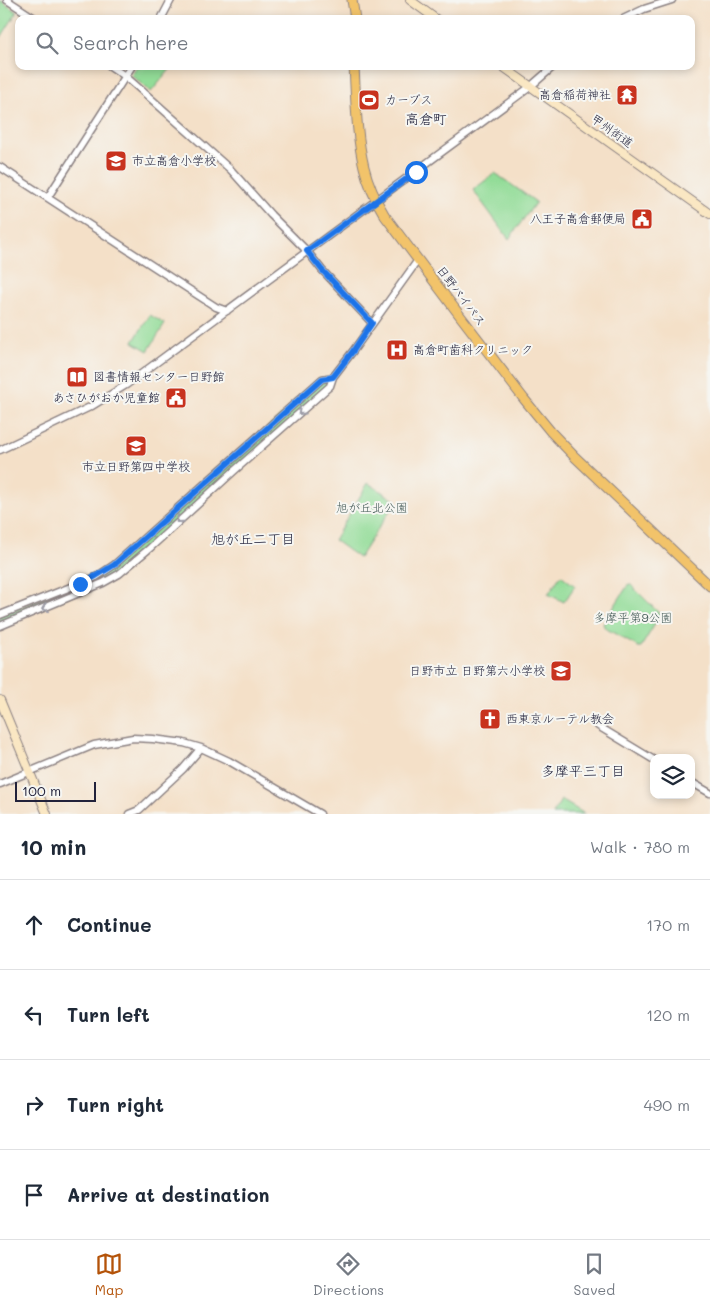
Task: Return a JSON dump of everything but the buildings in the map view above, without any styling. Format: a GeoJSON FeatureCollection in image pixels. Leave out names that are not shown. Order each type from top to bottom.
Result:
{"type":"FeatureCollection","features":[{"type":"Feature","properties":{"kind":"highway"},"geometry":{"type":"LineString","coordinates":[[347,0],[349,15]]}},
{"type":"Feature","properties":{"kind":"highway"},"geometry":{"type":"LineString","coordinates":[[352,0],[354,15]]}},
{"type":"Feature","properties":{"kind":"highway","name":"日野バイパス"},"geometry":{"type":"LineString","coordinates":[[354,70],[357,118],[364,167],[385,216],[551,432],[710,586]]}},
{"type":"Feature","properties":{"kind":"main road"},"geometry":{"type":"LineString","coordinates":[[410,0],[431,15]]}},
{"type":"Feature","properties":{"kind":"main road","name":"甲州街道"},"geometry":{"type":"LineString","coordinates":[[507,70],[710,214]]}},
{"type":"Feature","properties":{"kind":"main road"},"geometry":{"type":"LineString","coordinates":[[0,700],[47,814]]}},
{"type":"Feature","properties":{"kind":"street"},"geometry":{"type":"LineString","coordinates":[[7,0],[30,15]]}},
{"type":"Feature","properties":{"kind":"street"},"geometry":{"type":"LineString","coordinates":[[163,15],[172,0]]}},
{"type":"Feature","properties":{"kind":"street"},"geometry":{"type":"LineString","coordinates":[[631,15],[672,0]]}},
{"type":"Feature","properties":{"kind":"street"},"geometry":{"type":"LineString","coordinates":[[116,70],[231,170],[372,323]]}},
{"type":"Feature","properties":{"kind":"street"},"geometry":{"type":"LineString","coordinates":[[48,197],[129,70]]}},
{"type":"Feature","properties":{"kind":"street"},"geometry":{"type":"LineString","coordinates":[[0,450],[104,400],[126,385],[377,201],[530,87],[549,70]]}},
{"type":"Feature","properties":{"kind":"street"},"geometry":{"type":"LineString","coordinates":[[0,168],[48,197],[216,307],[227,311]]}},
{"type":"Feature","properties":{"kind":"street"},"geometry":{"type":"LineString","coordinates":[[0,626],[84,592],[119,574],[150,548],[330,386],[333,377],[418,260]]}},
{"type":"Feature","properties":{"kind":"street"},"geometry":{"type":"LineString","coordinates":[[0,616],[96,576],[114,565],[322,379],[333,377]]}},
{"type":"Feature","properties":{"kind":"street"},"geometry":{"type":"LineString","coordinates":[[598,726],[650,758]]}},
{"type":"Feature","properties":{"kind":"street"},"geometry":{"type":"LineString","coordinates":[[0,784],[94,746],[133,738],[153,739],[184,743],[201,748],[229,761],[320,814]]}},
{"type":"Feature","properties":{"kind":"street"},"geometry":{"type":"LineString","coordinates":[[129,814],[139,810],[183,769],[201,748]]}},
{"type":"Feature","properties":{"kind":"street"},"geometry":{"type":"LineString","coordinates":[[695,784],[710,793]]}},
{"type":"Feature","properties":{"kind":"green space"},"geometry":{"type":"Polygon","coordinates":[[[0,0],[17,12],[0,39],[0,0]]]}},
{"type":"Feature","properties":{"kind":"green space"},"geometry":{"type":"Polygon","coordinates":[[[134,70],[170,70],[151,92],[131,75],[134,70]]]}},
{"type":"Feature","properties":{"kind":"green space"},"geometry":{"type":"Polygon","coordinates":[[[495,173],[536,202],[509,239],[473,190],[495,173]]]}},
{"type":"Feature","properties":{"kind":"green space"},"geometry":{"type":"Polygon","coordinates":[[[150,315],[165,324],[148,351],[133,342],[150,315]]]}},
{"type":"Feature","properties":{"kind":"green space"},"geometry":{"type":"Polygon","coordinates":[[[333,377],[330,386],[119,574],[0,626],[0,615],[47,597],[114,565],[322,379],[333,377]]]}},
{"type":"Feature","properties":{"kind":"green space","name":"旭が丘北公園"},"geometry":{"type":"Polygon","coordinates":[[[368,483],[396,501],[359,558],[334,540],[368,483]]]}},
{"type":"Feature","properties":{"kind":"green space"},"geometry":{"type":"Polygon","coordinates":[[[561,575],[575,586],[564,602],[548,594],[561,575]]]}},
{"type":"Feature","properties":{"kind":"green space","name":"多摩平第9公園"},"geometry":{"type":"Polygon","coordinates":[[[630,584],[660,616],[641,647],[605,628],[603,624],[630,584]]]}},
{"type":"Feature","properties":{"kind":"green space"},"geometry":{"type":"Polygon","coordinates":[[[561,800],[585,814],[553,814],[561,800]]]}},
{"type":"Feature","properties":{"kind":"place","name":"高倉稲荷神社"},"geometry":{"type":"Point","coordinates":[627,95]}},
{"type":"Feature","properties":{"kind":"place","name":"カーブス"},"geometry":{"type":"Point","coordinates":[369,100]}},
{"type":"Feature","properties":{"kind":"place","name":"市立高倉小学校"},"geometry":{"type":"Point","coordinates":[116,161]}},
{"type":"Feature","properties":{"kind":"place","name":"八王子高倉郵便局"},"geometry":{"type":"Point","coordinates":[642,219]}},
{"type":"Feature","properties":{"kind":"place","name":"高倉町歯科クリニック"},"geometry":{"type":"Point","coordinates":[397,350]}},
{"type":"Feature","properties":{"kind":"place","name":"図書情報センター日野館"},"geometry":{"type":"Point","coordinates":[77,377]}},
{"type":"Feature","properties":{"kind":"place","name":"あさひがおか児童館"},"geometry":{"type":"Point","coordinates":[176,398]}},
{"type":"Feature","properties":{"kind":"place","name":"市立日野第四中学校"},"geometry":{"type":"Point","coordinates":[136,446]}},
{"type":"Feature","properties":{"kind":"place","name":"日野市立 日野第六小学校"},"geometry":{"type":"Point","coordinates":[561,671]}},
{"type":"Feature","properties":{"kind":"place","name":"西東京ルーテル教会"},"geometry":{"type":"Point","coordinates":[490,719]}},
{"type":"Feature","properties":{"kind":"district","name":"高倉町"},"geometry":{"type":"Point","coordinates":[426,119]}},
{"type":"Feature","properties":{"kind":"district","name":"旭が丘二丁目"},"geometry":{"type":"Point","coordinates":[253,539]}},
{"type":"Feature","properties":{"kind":"district","name":"多摩平三丁目"},"geometry":{"type":"Point","coordinates":[583,771]}},
{"type":"Feature","properties":{"kind":"route"},"geometry":{"type":"LineString","coordinates":[[80,584],[114,565],[322,379],[333,377],[372,323],[322,270],[307,251],[416,172]]}}]}
